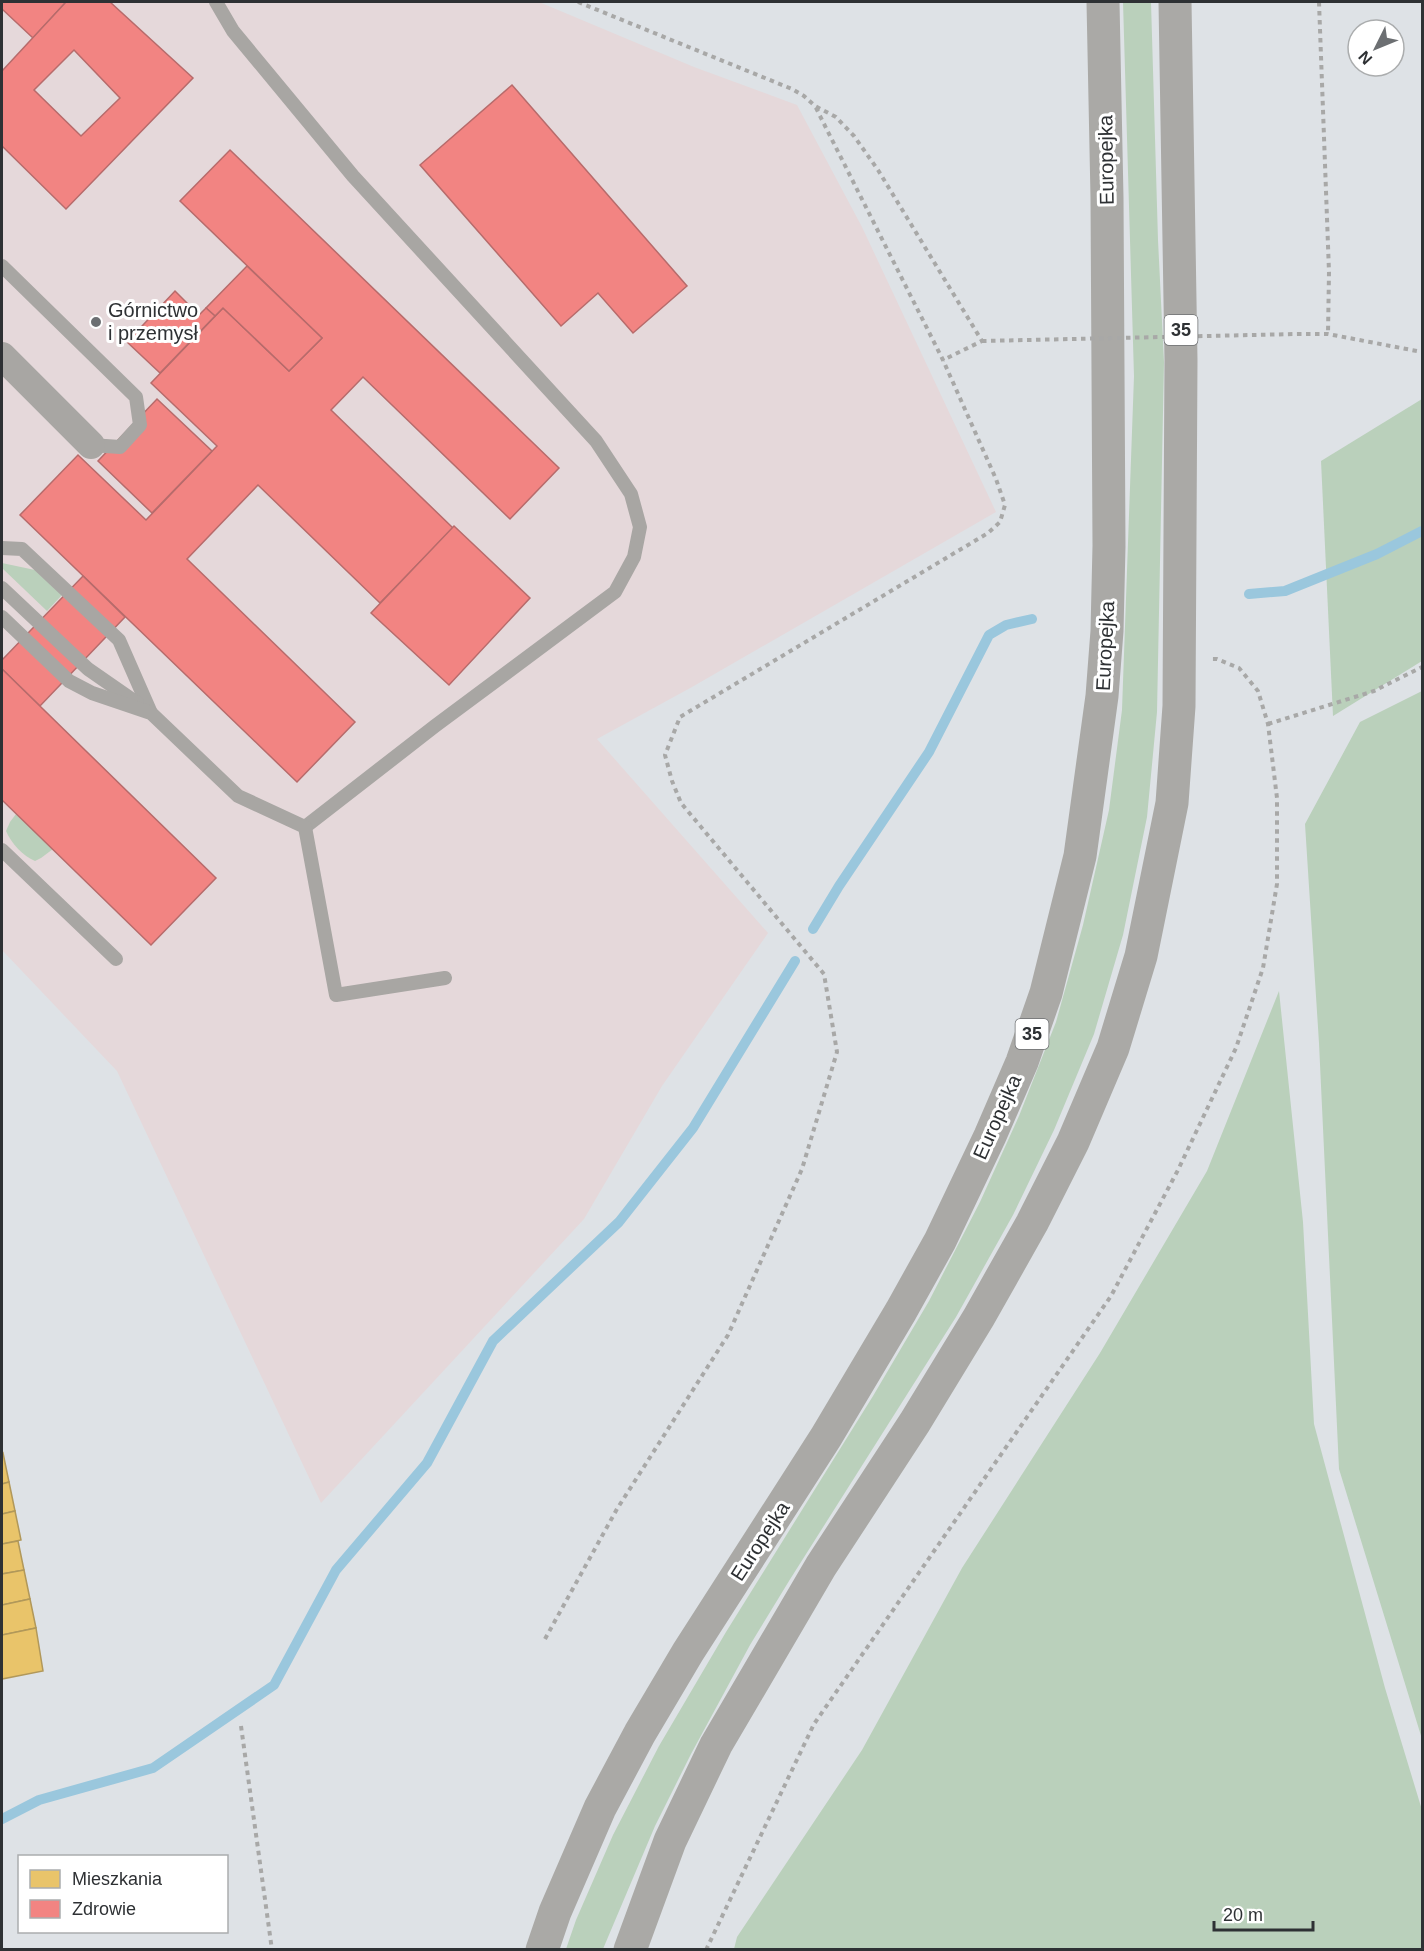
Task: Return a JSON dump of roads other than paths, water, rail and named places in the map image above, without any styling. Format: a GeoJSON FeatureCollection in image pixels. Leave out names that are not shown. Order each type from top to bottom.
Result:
{"type":"FeatureCollection","features":[{"type":"Feature","properties":{"kind":"main road","name":"Europejka"},"geometry":{"type":"LineString","coordinates":[[542,1950],[560,1901],[600,1808],[640,1733],[688,1652],[826,1437],[940,1241],[1022,1062],[1046,993],[1080,856],[1102,696],[1107,631],[1109,546],[1107,210],[1103,2]]}},
{"type":"Feature","properties":{"kind":"main road","name":"35"},"geometry":{"type":"LineString","coordinates":[[630,1950],[670,1840],[716,1745],[821,1566],[915,1422],[1032,1223],[1073,1142],[1113,1048],[1141,956],[1172,802],[1181,659],[1180,224],[1175,2]]}},
{"type":"Feature","properties":{"kind":"street"},"geometry":{"type":"LineString","coordinates":[[2,356],[91,445]]}},
{"type":"Feature","properties":{"kind":"lane"},"geometry":{"type":"LineString","coordinates":[[216,2],[233,31],[353,176],[596,441],[631,494],[640,527],[634,557],[615,592],[435,726],[305,827]]}},
{"type":"Feature","properties":{"kind":"lane"},"geometry":{"type":"LineString","coordinates":[[2,266],[136,397],[140,425],[120,447],[91,445]]}},
{"type":"Feature","properties":{"kind":"lane"},"geometry":{"type":"LineString","coordinates":[[2,548],[22,549],[119,640],[151,713]]}},
{"type":"Feature","properties":{"kind":"lane"},"geometry":{"type":"LineString","coordinates":[[2,588],[88,669],[151,713],[238,796],[305,827]]}},
{"type":"Feature","properties":{"kind":"lane"},"geometry":{"type":"LineString","coordinates":[[2,617],[69,681],[92,693],[151,713]]}},
{"type":"Feature","properties":{"kind":"lane"},"geometry":{"type":"LineString","coordinates":[[305,827],[336,995],[445,978]]}},
{"type":"Feature","properties":{"kind":"lane"},"geometry":{"type":"LineString","coordinates":[[2,850],[116,959]]}},
{"type":"Feature","properties":{"kind":"waterway"},"geometry":{"type":"LineString","coordinates":[[1249,594],[1285,591],[1377,554],[1422,531]]}},
{"type":"Feature","properties":{"kind":"waterway"},"geometry":{"type":"LineString","coordinates":[[813,929],[839,886],[929,752],[989,635],[1006,625],[1032,619]]}},
{"type":"Feature","properties":{"kind":"waterway"},"geometry":{"type":"LineString","coordinates":[[2,1819],[39,1800],[153,1768],[274,1685],[336,1570],[427,1463],[493,1341],[619,1222],[693,1128],[795,961]]}},
{"type":"Feature","properties":{"kind":"place","name":"Górnictwo i przemysł"},"geometry":{"type":"Point","coordinates":[96,322]}}]}
